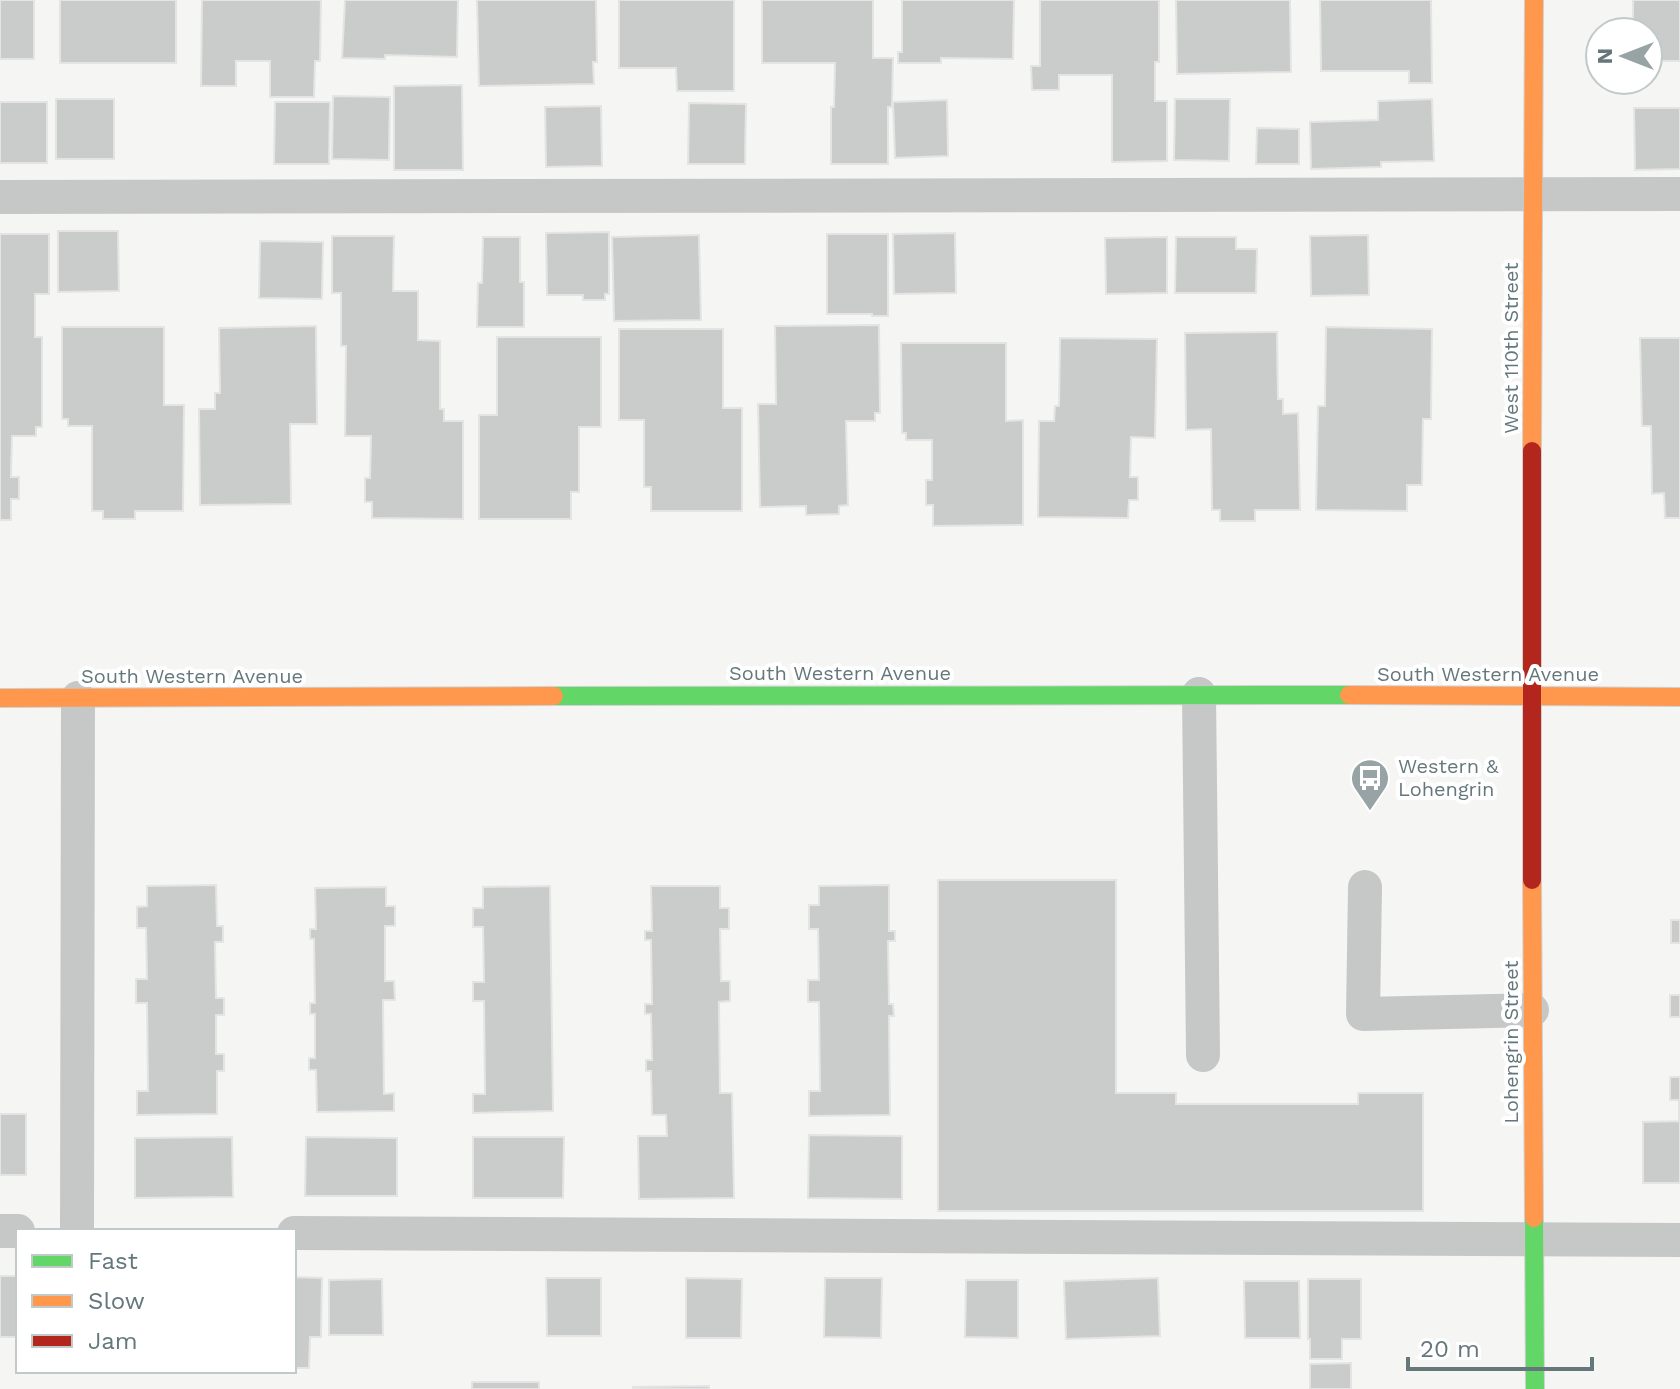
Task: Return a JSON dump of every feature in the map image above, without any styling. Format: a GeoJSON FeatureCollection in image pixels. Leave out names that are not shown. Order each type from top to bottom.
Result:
{"type":"FeatureCollection","features":[{"type":"Feature","properties":{"kind":"main road","name":"West 110th Street"},"geometry":{"type":"LineString","coordinates":[[1531,696],[1534,0]]}},
{"type":"Feature","properties":{"kind":"main road","name":"South Western Avenue"},"geometry":{"type":"LineString","coordinates":[[0,698],[1199,694],[1680,697]]}},
{"type":"Feature","properties":{"kind":"main road","name":"Lohengrin Street"},"geometry":{"type":"LineString","coordinates":[[1531,696],[1535,1389]]}},
{"type":"Feature","properties":{"kind":"lane"},"geometry":{"type":"LineString","coordinates":[[0,197],[1680,194]]}},
{"type":"Feature","properties":{"kind":"lane"},"geometry":{"type":"LineString","coordinates":[[1199,694],[1203,1055]]}},
{"type":"Feature","properties":{"kind":"lane"},"geometry":{"type":"LineString","coordinates":[[77,1229],[78,698]]}},
{"type":"Feature","properties":{"kind":"lane"},"geometry":{"type":"LineString","coordinates":[[1365,887],[1363,1014],[1532,1010]]}},
{"type":"Feature","properties":{"kind":"lane"},"geometry":{"type":"LineString","coordinates":[[296,1233],[1680,1240]]}},
{"type":"Feature","properties":{"kind":"building"},"geometry":{"type":"Polygon","coordinates":[[[0,0],[34,0],[34,59],[0,59],[0,0]]]}},
{"type":"Feature","properties":{"kind":"building"},"geometry":{"type":"Polygon","coordinates":[[[60,0],[176,0],[176,63],[60,63],[60,0]]]}},
{"type":"Feature","properties":{"kind":"building"},"geometry":{"type":"Polygon","coordinates":[[[202,0],[321,0],[320,61],[315,61],[314,97],[270,97],[270,61],[236,61],[236,86],[201,86],[202,0]]]}},
{"type":"Feature","properties":{"kind":"building"},"geometry":{"type":"Polygon","coordinates":[[[345,0],[458,0],[457,57],[385,55],[385,59],[342,58],[345,0]]]}},
{"type":"Feature","properties":{"kind":"building"},"geometry":{"type":"Polygon","coordinates":[[[477,0],[596,0],[597,62],[593,62],[594,84],[479,86],[477,0]]]}},
{"type":"Feature","properties":{"kind":"building"},"geometry":{"type":"Polygon","coordinates":[[[619,0],[734,0],[734,91],[677,91],[676,68],[619,68],[619,0]]]}},
{"type":"Feature","properties":{"kind":"building"},"geometry":{"type":"Polygon","coordinates":[[[762,0],[873,0],[873,58],[893,58],[892,107],[888,107],[888,164],[831,164],[835,63],[762,63],[762,0]]]}},
{"type":"Feature","properties":{"kind":"building"},"geometry":{"type":"Polygon","coordinates":[[[902,0],[1014,0],[1013,59],[941,58],[941,63],[898,63],[898,52],[902,52],[902,0]]]}},
{"type":"Feature","properties":{"kind":"building"},"geometry":{"type":"Polygon","coordinates":[[[1040,0],[1159,0],[1159,62],[1155,62],[1155,101],[1167,101],[1167,161],[1112,162],[1112,75],[1059,75],[1059,90],[1032,90],[1031,66],[1040,66],[1040,0]]]}},
{"type":"Feature","properties":{"kind":"building"},"geometry":{"type":"Polygon","coordinates":[[[1176,0],[1290,0],[1291,72],[1177,74],[1176,0]]]}},
{"type":"Feature","properties":{"kind":"building"},"geometry":{"type":"Polygon","coordinates":[[[1320,0],[1431,0],[1432,83],[1409,83],[1409,71],[1321,71],[1320,0]]]}},
{"type":"Feature","properties":{"kind":"building"},"geometry":{"type":"Polygon","coordinates":[[[1633,0],[1680,0],[1680,61],[1664,61],[1664,16],[1633,16],[1633,0]]]}},
{"type":"Feature","properties":{"kind":"building"},"geometry":{"type":"Polygon","coordinates":[[[462,85],[463,170],[394,170],[394,86],[462,85]]]}},
{"type":"Feature","properties":{"kind":"building"},"geometry":{"type":"Polygon","coordinates":[[[333,96],[390,97],[389,160],[332,159],[333,96]]]}},
{"type":"Feature","properties":{"kind":"building"},"geometry":{"type":"Polygon","coordinates":[[[56,99],[114,99],[114,159],[56,159],[56,99]]]}},
{"type":"Feature","properties":{"kind":"building"},"geometry":{"type":"Polygon","coordinates":[[[1175,99],[1230,99],[1229,161],[1174,160],[1175,99]]]}},
{"type":"Feature","properties":{"kind":"building"},"geometry":{"type":"Polygon","coordinates":[[[1432,99],[1434,161],[1381,162],[1381,167],[1311,169],[1310,122],[1378,120],[1378,101],[1432,99]]]}},
{"type":"Feature","properties":{"kind":"building"},"geometry":{"type":"Polygon","coordinates":[[[947,100],[948,156],[895,158],[893,102],[947,100]]]}},
{"type":"Feature","properties":{"kind":"building"},"geometry":{"type":"Polygon","coordinates":[[[0,102],[47,102],[47,163],[0,163],[0,102]]]}},
{"type":"Feature","properties":{"kind":"building"},"geometry":{"type":"Polygon","coordinates":[[[275,102],[330,102],[329,164],[274,164],[275,102]]]}},
{"type":"Feature","properties":{"kind":"building"},"geometry":{"type":"Polygon","coordinates":[[[689,103],[746,104],[745,164],[688,164],[689,103]]]}},
{"type":"Feature","properties":{"kind":"building"},"geometry":{"type":"Polygon","coordinates":[[[601,106],[602,166],[546,167],[545,107],[601,106]]]}},
{"type":"Feature","properties":{"kind":"building"},"geometry":{"type":"Polygon","coordinates":[[[1634,108],[1680,108],[1680,169],[1635,170],[1634,108]]]}},
{"type":"Feature","properties":{"kind":"building"},"geometry":{"type":"Polygon","coordinates":[[[1257,128],[1299,129],[1299,164],[1256,164],[1257,128]]]}},
{"type":"Feature","properties":{"kind":"building"},"geometry":{"type":"Polygon","coordinates":[[[58,231],[118,231],[119,291],[58,292],[58,231]]]}},
{"type":"Feature","properties":{"kind":"building"},"geometry":{"type":"Polygon","coordinates":[[[609,232],[609,294],[605,294],[605,300],[583,300],[583,295],[547,295],[546,233],[609,232]]]}},
{"type":"Feature","properties":{"kind":"building"},"geometry":{"type":"Polygon","coordinates":[[[955,233],[956,293],[894,294],[893,234],[955,233]]]}},
{"type":"Feature","properties":{"kind":"building"},"geometry":{"type":"Polygon","coordinates":[[[0,234],[49,234],[49,294],[35,294],[35,337],[42,337],[42,427],[36,427],[36,436],[12,436],[11,477],[19,477],[19,499],[11,499],[11,520],[0,520],[0,234]]]}},
{"type":"Feature","properties":{"kind":"building"},"geometry":{"type":"Polygon","coordinates":[[[827,234],[888,234],[888,316],[827,314],[827,234]]]}},
{"type":"Feature","properties":{"kind":"building"},"geometry":{"type":"Polygon","coordinates":[[[699,235],[701,320],[614,321],[612,237],[699,235]]]}},
{"type":"Feature","properties":{"kind":"building"},"geometry":{"type":"Polygon","coordinates":[[[1368,235],[1369,295],[1311,296],[1310,236],[1368,235]]]}},
{"type":"Feature","properties":{"kind":"building"},"geometry":{"type":"Polygon","coordinates":[[[332,236],[394,236],[393,291],[418,291],[418,340],[440,341],[440,409],[444,409],[444,421],[463,421],[463,519],[372,518],[372,502],[365,502],[365,478],[370,478],[371,436],[345,436],[346,346],[341,346],[341,293],[332,293],[332,236]]]}},
{"type":"Feature","properties":{"kind":"building"},"geometry":{"type":"Polygon","coordinates":[[[483,237],[520,237],[524,327],[477,327],[483,237]]]}},
{"type":"Feature","properties":{"kind":"building"},"geometry":{"type":"Polygon","coordinates":[[[1167,237],[1167,293],[1106,294],[1105,238],[1167,237]]]}},
{"type":"Feature","properties":{"kind":"building"},"geometry":{"type":"Polygon","coordinates":[[[1176,237],[1236,237],[1236,249],[1257,249],[1256,293],[1175,293],[1176,237]]]}},
{"type":"Feature","properties":{"kind":"building"},"geometry":{"type":"Polygon","coordinates":[[[260,241],[323,242],[322,299],[259,298],[260,241]]]}},
{"type":"Feature","properties":{"kind":"building"},"geometry":{"type":"Polygon","coordinates":[[[879,325],[880,413],[875,413],[875,421],[846,421],[848,505],[839,506],[839,514],[806,515],[806,506],[760,507],[758,404],[776,404],[775,326],[879,325]]]}},
{"type":"Feature","properties":{"kind":"building"},"geometry":{"type":"Polygon","coordinates":[[[316,326],[317,424],[290,424],[291,504],[200,505],[199,409],[215,409],[215,393],[220,393],[219,328],[316,326]]]}},
{"type":"Feature","properties":{"kind":"building"},"geometry":{"type":"Polygon","coordinates":[[[62,327],[164,327],[164,405],[184,405],[183,511],[135,511],[135,519],[103,519],[103,511],[92,511],[92,426],[68,426],[68,419],[62,419],[62,327]]]}},
{"type":"Feature","properties":{"kind":"building"},"geometry":{"type":"Polygon","coordinates":[[[1326,327],[1432,329],[1431,419],[1423,419],[1422,485],[1407,485],[1407,511],[1316,510],[1318,406],[1325,406],[1326,327]]]}},
{"type":"Feature","properties":{"kind":"building"},"geometry":{"type":"Polygon","coordinates":[[[619,329],[723,329],[723,408],[742,408],[742,511],[651,511],[651,487],[644,487],[644,420],[619,420],[619,329]]]}},
{"type":"Feature","properties":{"kind":"building"},"geometry":{"type":"Polygon","coordinates":[[[1277,332],[1278,399],[1283,399],[1283,414],[1298,413],[1300,510],[1255,510],[1255,521],[1220,521],[1220,510],[1212,510],[1211,429],[1186,430],[1185,333],[1277,332]]]}},
{"type":"Feature","properties":{"kind":"building"},"geometry":{"type":"Polygon","coordinates":[[[497,337],[601,337],[601,427],[579,427],[579,492],[571,492],[571,519],[479,519],[479,415],[497,415],[497,337]]]}},
{"type":"Feature","properties":{"kind":"building"},"geometry":{"type":"Polygon","coordinates":[[[1060,338],[1157,339],[1155,438],[1131,437],[1130,477],[1138,477],[1138,500],[1129,500],[1128,518],[1038,517],[1039,421],[1054,421],[1055,406],[1059,406],[1060,338]]]}},
{"type":"Feature","properties":{"kind":"building"},"geometry":{"type":"Polygon","coordinates":[[[1640,338],[1680,338],[1680,518],[1665,518],[1664,493],[1652,494],[1651,426],[1642,426],[1640,338]]]}},
{"type":"Feature","properties":{"kind":"building"},"geometry":{"type":"Polygon","coordinates":[[[901,343],[1006,343],[1006,421],[1023,420],[1023,525],[933,526],[933,505],[926,505],[926,480],[932,480],[932,440],[906,440],[906,433],[902,433],[901,343]]]}},
{"type":"Feature","properties":{"kind":"building"},"geometry":{"type":"Polygon","coordinates":[[[938,880],[1116,880],[1116,1093],[1176,1093],[1176,1104],[1358,1104],[1358,1093],[1423,1093],[1423,1211],[938,1211],[938,880]]]}},
{"type":"Feature","properties":{"kind":"building"},"geometry":{"type":"Polygon","coordinates":[[[216,885],[217,926],[223,926],[223,942],[215,942],[216,998],[224,998],[224,1015],[216,1015],[216,1054],[224,1054],[224,1071],[217,1071],[217,1114],[137,1115],[137,1091],[148,1091],[147,1003],[136,1003],[136,979],[147,979],[146,928],[137,928],[137,907],[147,906],[147,886],[216,885]]]}},
{"type":"Feature","properties":{"kind":"building"},"geometry":{"type":"Polygon","coordinates":[[[889,885],[889,931],[895,931],[895,941],[888,941],[889,1004],[893,1004],[894,1016],[889,1016],[890,1115],[809,1116],[809,1091],[820,1091],[819,1002],[808,1002],[808,980],[819,980],[818,929],[809,929],[809,905],[819,905],[819,886],[889,885]]]}},
{"type":"Feature","properties":{"kind":"building"},"geometry":{"type":"Polygon","coordinates":[[[550,886],[553,1111],[473,1113],[473,1094],[485,1094],[484,1001],[473,1001],[473,982],[484,982],[483,927],[473,927],[473,908],[483,908],[483,887],[550,886]]]}},
{"type":"Feature","properties":{"kind":"building"},"geometry":{"type":"Polygon","coordinates":[[[651,886],[720,886],[720,908],[729,908],[729,929],[720,929],[721,981],[730,981],[730,1001],[719,1002],[720,1093],[732,1093],[734,1198],[639,1199],[638,1136],[667,1136],[666,1115],[652,1115],[651,1071],[646,1071],[646,1060],[652,1060],[651,1014],[645,1014],[645,1004],[652,1004],[651,940],[645,940],[645,931],[652,931],[651,886]]]}},
{"type":"Feature","properties":{"kind":"building"},"geometry":{"type":"Polygon","coordinates":[[[386,887],[386,906],[395,906],[395,926],[385,926],[385,981],[394,981],[395,1000],[383,1000],[384,1094],[394,1093],[394,1111],[317,1112],[316,1070],[309,1070],[309,1058],[315,1058],[315,1014],[310,1014],[310,1003],[315,1003],[314,939],[310,939],[310,929],[316,929],[315,888],[386,887]]]}},
{"type":"Feature","properties":{"kind":"building"},"geometry":{"type":"Polygon","coordinates":[[[1671,920],[1680,920],[1680,943],[1671,943],[1671,920]]]}},
{"type":"Feature","properties":{"kind":"building"},"geometry":{"type":"Polygon","coordinates":[[[1670,995],[1680,995],[1680,1017],[1670,1017],[1670,995]]]}},
{"type":"Feature","properties":{"kind":"building"},"geometry":{"type":"Polygon","coordinates":[[[1670,1077],[1680,1077],[1680,1183],[1643,1183],[1643,1122],[1679,1121],[1679,1100],[1670,1100],[1670,1077]]]}},
{"type":"Feature","properties":{"kind":"building"},"geometry":{"type":"Polygon","coordinates":[[[0,1114],[26,1114],[26,1175],[0,1175],[0,1114]]]}},
{"type":"Feature","properties":{"kind":"building"},"geometry":{"type":"Polygon","coordinates":[[[809,1135],[902,1136],[902,1199],[808,1198],[809,1135]]]}},
{"type":"Feature","properties":{"kind":"building"},"geometry":{"type":"Polygon","coordinates":[[[232,1137],[233,1197],[135,1198],[135,1138],[232,1137]]]}},
{"type":"Feature","properties":{"kind":"building"},"geometry":{"type":"Polygon","coordinates":[[[306,1137],[397,1138],[397,1196],[305,1196],[306,1137]]]}},
{"type":"Feature","properties":{"kind":"building"},"geometry":{"type":"Polygon","coordinates":[[[473,1137],[564,1137],[563,1198],[473,1198],[473,1137]]]}},
{"type":"Feature","properties":{"kind":"building"},"geometry":{"type":"Polygon","coordinates":[[[0,1276],[16,1276],[16,1337],[0,1337],[0,1276]]]}},
{"type":"Feature","properties":{"kind":"building"},"geometry":{"type":"Polygon","coordinates":[[[296,1277],[322,1278],[321,1337],[310,1337],[309,1368],[296,1368],[296,1277]]]}},
{"type":"Feature","properties":{"kind":"building"},"geometry":{"type":"Polygon","coordinates":[[[546,1278],[601,1278],[601,1336],[547,1336],[546,1278]]]}},
{"type":"Feature","properties":{"kind":"building"},"geometry":{"type":"Polygon","coordinates":[[[686,1278],[742,1279],[741,1338],[686,1338],[686,1278]]]}},
{"type":"Feature","properties":{"kind":"building"},"geometry":{"type":"Polygon","coordinates":[[[825,1278],[882,1278],[881,1338],[824,1337],[825,1278]]]}},
{"type":"Feature","properties":{"kind":"building"},"geometry":{"type":"Polygon","coordinates":[[[1158,1278],[1160,1336],[1066,1339],[1064,1281],[1158,1278]]]}},
{"type":"Feature","properties":{"kind":"building"},"geometry":{"type":"Polygon","coordinates":[[[382,1279],[383,1335],[329,1335],[329,1280],[382,1279]]]}},
{"type":"Feature","properties":{"kind":"building"},"geometry":{"type":"Polygon","coordinates":[[[1308,1279],[1361,1279],[1361,1339],[1342,1339],[1342,1359],[1310,1359],[1308,1279]]]}},
{"type":"Feature","properties":{"kind":"building"},"geometry":{"type":"Polygon","coordinates":[[[966,1280],[1018,1280],[1018,1338],[965,1337],[966,1280]]]}},
{"type":"Feature","properties":{"kind":"building"},"geometry":{"type":"Polygon","coordinates":[[[1244,1281],[1299,1281],[1300,1338],[1245,1338],[1244,1281]]]}},
{"type":"Feature","properties":{"kind":"building"},"geometry":{"type":"Polygon","coordinates":[[[1351,1363],[1351,1389],[1310,1389],[1310,1364],[1351,1363]]]}},
{"type":"Feature","properties":{"kind":"building"},"geometry":{"type":"Polygon","coordinates":[[[472,1382],[539,1382],[539,1389],[472,1389],[472,1382]]]}},
{"type":"Feature","properties":{"kind":"building"},"geometry":{"type":"Polygon","coordinates":[[[709,1386],[709,1389],[633,1389],[633,1387],[709,1386]]]}},
{"type":"Feature","properties":{"kind":"traffic: fast"},"geometry":{"type":"LineString","coordinates":[[554,696],[1349,695]]}},
{"type":"Feature","properties":{"kind":"traffic: fast"},"geometry":{"type":"LineString","coordinates":[[1534,1218],[1535,1389]]}},
{"type":"Feature","properties":{"kind":"traffic: slow"},"geometry":{"type":"LineString","coordinates":[[1532,451],[1534,0]]}},
{"type":"Feature","properties":{"kind":"traffic: slow"},"geometry":{"type":"LineString","coordinates":[[1349,695],[1680,697]]}},
{"type":"Feature","properties":{"kind":"traffic: slow"},"geometry":{"type":"LineString","coordinates":[[0,698],[554,696]]}},
{"type":"Feature","properties":{"kind":"traffic: slow"},"geometry":{"type":"LineString","coordinates":[[1532,880],[1534,1218]]}},
{"type":"Feature","properties":{"kind":"traffic: jam"},"geometry":{"type":"LineString","coordinates":[[1532,451],[1532,880]]}},
{"type":"Feature","properties":{"kind":"place","name":"Western & Lohengrin"},"geometry":{"type":"Point","coordinates":[1370,812]}}]}
